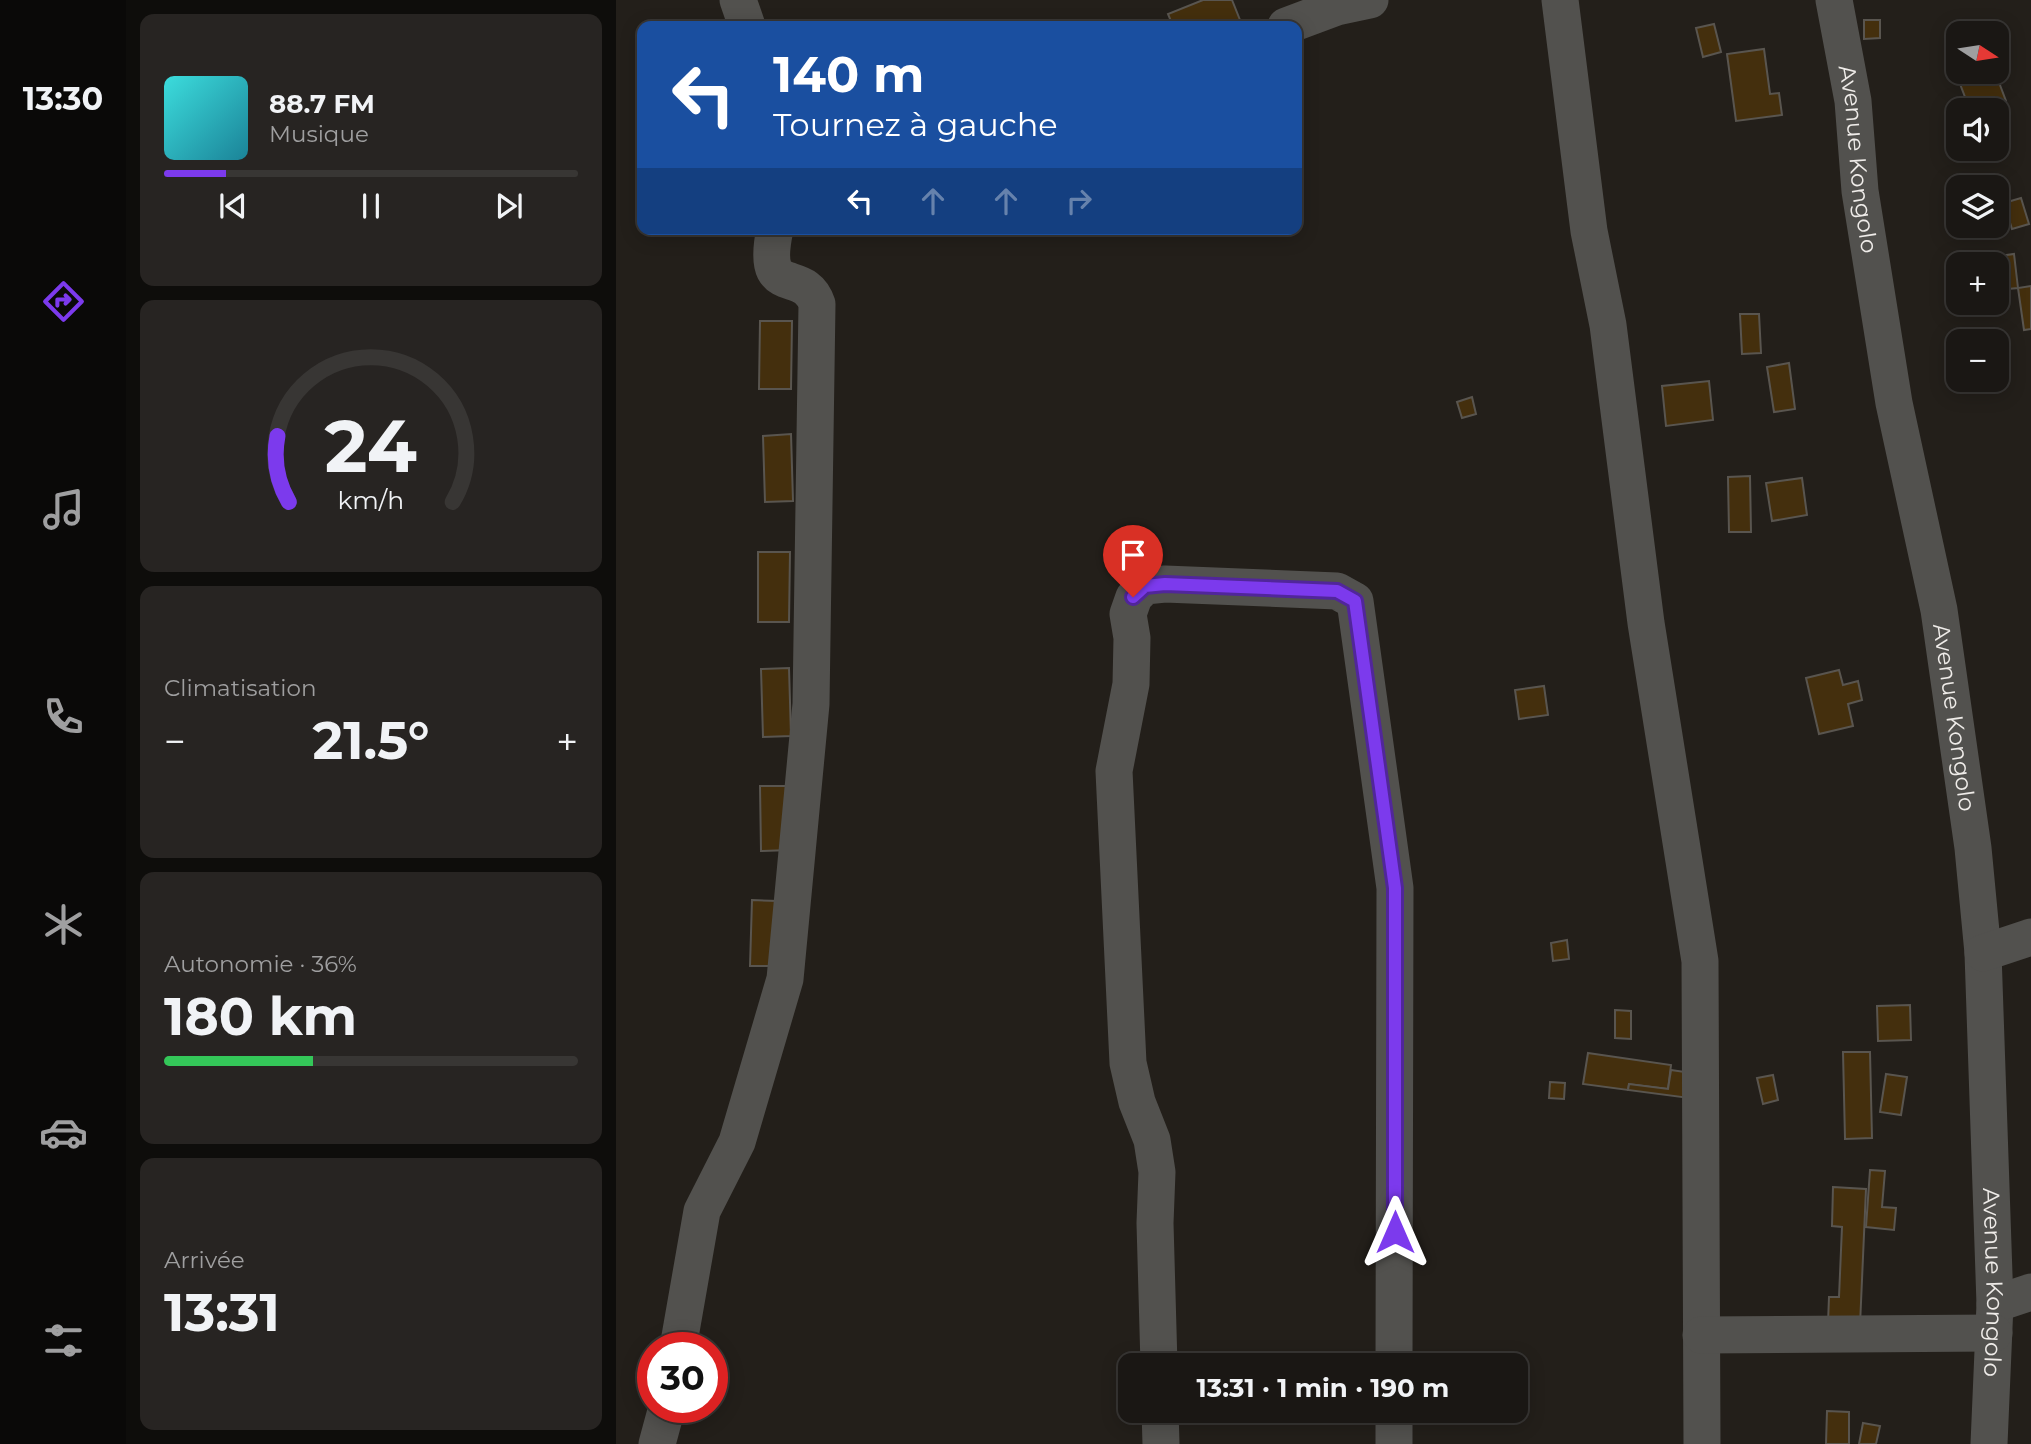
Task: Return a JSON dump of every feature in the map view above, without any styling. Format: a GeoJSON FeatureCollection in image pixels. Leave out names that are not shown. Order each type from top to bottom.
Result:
{"type":"FeatureCollection","features":[{"type":"Feature","properties":{"kind":"street"},"geometry":{"type":"LineString","coordinates":[[738,0],[745,21]]}},
{"type":"Feature","properties":{"kind":"street"},"geometry":{"type":"LineString","coordinates":[[1560,0],[1590,232],[1608,325],[1646,623],[1700,961],[1702,1444]]}},
{"type":"Feature","properties":{"kind":"street","name":"Avenue Kongolo"},"geometry":{"type":"LineString","coordinates":[[1834,0],[1853,101],[1860,191],[1894,403],[1939,610],[1973,848],[1983,953],[1994,1318],[1989,1444]]}},
{"type":"Feature","properties":{"kind":"street"},"geometry":{"type":"LineString","coordinates":[[1299,21],[1361,1]]}},
{"type":"Feature","properties":{"kind":"street"},"geometry":{"type":"LineString","coordinates":[[681,1332],[702,1211],[737,1142],[785,979],[811,704],[817,304],[814,296],[801,286],[775,273],[771,266],[774,235]]}},
{"type":"Feature","properties":{"kind":"street"},"geometry":{"type":"LineString","coordinates":[[1159,1353],[1155,1223],[1157,1172],[1152,1140],[1137,1102],[1128,1063],[1114,771],[1131,684],[1132,638],[1128,614],[1133,597],[1145,586],[1165,584],[1337,591],[1355,601],[1395,888],[1394,1353]]}},
{"type":"Feature","properties":{"kind":"street"},"geometry":{"type":"LineString","coordinates":[[1983,953],[2031,937]]}},
{"type":"Feature","properties":{"kind":"street"},"geometry":{"type":"LineString","coordinates":[[1701,1335],[1994,1318],[2031,1292]]}},
{"type":"Feature","properties":{"kind":"street"},"geometry":{"type":"LineString","coordinates":[[657,1444],[663,1423]]}},
{"type":"Feature","properties":{"kind":"street"},"geometry":{"type":"LineString","coordinates":[[1160,1423],[1161,1444]]}},
{"type":"Feature","properties":{"kind":"street"},"geometry":{"type":"LineString","coordinates":[[1394,1423],[1394,1444]]}},
{"type":"Feature","properties":{"kind":"building"},"geometry":{"type":"Polygon","coordinates":[[[1203,0],[1232,0],[1240,21],[1171,21],[1168,14],[1203,0]]]}},
{"type":"Feature","properties":{"kind":"building"},"geometry":{"type":"Polygon","coordinates":[[[1864,20],[1880,20],[1880,38],[1864,39],[1864,20]]]}},
{"type":"Feature","properties":{"kind":"building"},"geometry":{"type":"Polygon","coordinates":[[[1714,24],[1721,52],[1703,57],[1696,28],[1714,24]]]}},
{"type":"Feature","properties":{"kind":"building"},"geometry":{"type":"Polygon","coordinates":[[[1764,49],[1770,94],[1779,93],[1782,115],[1736,121],[1727,54],[1764,49]]]}},
{"type":"Feature","properties":{"kind":"building"},"geometry":{"type":"Polygon","coordinates":[[[1960,84],[2000,84],[2005,98],[1965,98],[1960,84]]]}},
{"type":"Feature","properties":{"kind":"building"},"geometry":{"type":"Polygon","coordinates":[[[2021,198],[2029,224],[2012,229],[2009,202],[2021,198]]]}},
{"type":"Feature","properties":{"kind":"building"},"geometry":{"type":"Polygon","coordinates":[[[2014,254],[2018,288],[2009,289],[2009,255],[2014,254]]]}},
{"type":"Feature","properties":{"kind":"building"},"geometry":{"type":"Polygon","coordinates":[[[2031,286],[2031,329],[2024,330],[2018,288],[2031,286]]]}},
{"type":"Feature","properties":{"kind":"building"},"geometry":{"type":"Polygon","coordinates":[[[1740,314],[1759,314],[1761,353],[1742,354],[1740,314]]]}},
{"type":"Feature","properties":{"kind":"building"},"geometry":{"type":"Polygon","coordinates":[[[760,321],[792,321],[791,389],[759,389],[760,321]]]}},
{"type":"Feature","properties":{"kind":"building"},"geometry":{"type":"Polygon","coordinates":[[[1789,363],[1795,409],[1774,412],[1767,367],[1789,363]]]}},
{"type":"Feature","properties":{"kind":"building"},"geometry":{"type":"Polygon","coordinates":[[[1709,381],[1713,420],[1666,426],[1662,386],[1709,381]]]}},
{"type":"Feature","properties":{"kind":"building"},"geometry":{"type":"Polygon","coordinates":[[[1472,397],[1476,414],[1462,418],[1457,402],[1472,397]]]}},
{"type":"Feature","properties":{"kind":"building"},"geometry":{"type":"Polygon","coordinates":[[[791,434],[793,501],[765,502],[763,436],[791,434]]]}},
{"type":"Feature","properties":{"kind":"building"},"geometry":{"type":"Polygon","coordinates":[[[1750,476],[1751,532],[1729,532],[1728,477],[1750,476]]]}},
{"type":"Feature","properties":{"kind":"building"},"geometry":{"type":"Polygon","coordinates":[[[1802,478],[1807,515],[1772,521],[1766,483],[1802,478]]]}},
{"type":"Feature","properties":{"kind":"building"},"geometry":{"type":"Polygon","coordinates":[[[758,552],[790,552],[789,622],[758,622],[758,552]]]}},
{"type":"Feature","properties":{"kind":"building"},"geometry":{"type":"Polygon","coordinates":[[[789,668],[791,736],[763,737],[761,669],[789,668]]]}},
{"type":"Feature","properties":{"kind":"building"},"geometry":{"type":"Polygon","coordinates":[[[1839,670],[1843,685],[1858,681],[1862,700],[1848,704],[1853,726],[1819,734],[1806,678],[1839,670]]]}},
{"type":"Feature","properties":{"kind":"building"},"geometry":{"type":"Polygon","coordinates":[[[1544,686],[1548,715],[1519,719],[1515,690],[1544,686]]]}},
{"type":"Feature","properties":{"kind":"building"},"geometry":{"type":"Polygon","coordinates":[[[760,786],[789,786],[790,850],[761,851],[760,786]]]}},
{"type":"Feature","properties":{"kind":"building"},"geometry":{"type":"Polygon","coordinates":[[[752,900],[778,901],[777,966],[750,966],[752,900]]]}},
{"type":"Feature","properties":{"kind":"building"},"geometry":{"type":"Polygon","coordinates":[[[1567,940],[1569,959],[1553,961],[1551,943],[1567,940]]]}},
{"type":"Feature","properties":{"kind":"building"},"geometry":{"type":"Polygon","coordinates":[[[1910,1005],[1911,1040],[1878,1041],[1877,1006],[1910,1005]]]}},
{"type":"Feature","properties":{"kind":"building"},"geometry":{"type":"Polygon","coordinates":[[[1615,1010],[1631,1011],[1631,1039],[1615,1038],[1615,1010]]]}},
{"type":"Feature","properties":{"kind":"building"},"geometry":{"type":"Polygon","coordinates":[[[1843,1052],[1870,1052],[1872,1138],[1845,1139],[1843,1052]]]}},
{"type":"Feature","properties":{"kind":"building"},"geometry":{"type":"Polygon","coordinates":[[[1588,1053],[1671,1065],[1668,1089],[1629,1084],[1628,1090],[1583,1084],[1588,1053]]]}},
{"type":"Feature","properties":{"kind":"building"},"geometry":{"type":"Polygon","coordinates":[[[1671,1070],[1692,1073],[1689,1098],[1628,1090],[1629,1084],[1668,1089],[1671,1070]]]}},
{"type":"Feature","properties":{"kind":"building"},"geometry":{"type":"Polygon","coordinates":[[[1886,1074],[1907,1077],[1901,1115],[1880,1112],[1886,1074]]]}},
{"type":"Feature","properties":{"kind":"building"},"geometry":{"type":"Polygon","coordinates":[[[1773,1075],[1778,1100],[1763,1104],[1757,1078],[1773,1075]]]}},
{"type":"Feature","properties":{"kind":"building"},"geometry":{"type":"Polygon","coordinates":[[[1550,1082],[1565,1083],[1564,1099],[1549,1098],[1550,1082]]]}},
{"type":"Feature","properties":{"kind":"building"},"geometry":{"type":"Polygon","coordinates":[[[1870,1170],[1885,1171],[1882,1207],[1896,1208],[1894,1230],[1866,1227],[1870,1170]]]}},
{"type":"Feature","properties":{"kind":"building"},"geometry":{"type":"Polygon","coordinates":[[[1833,1187],[1866,1189],[1860,1325],[1828,1323],[1829,1297],[1839,1297],[1842,1227],[1832,1226],[1833,1187]]]}},
{"type":"Feature","properties":{"kind":"building"},"geometry":{"type":"Polygon","coordinates":[[[1827,1411],[1849,1412],[1849,1444],[1826,1444],[1827,1411]]]}},
{"type":"Feature","properties":{"kind":"building"},"geometry":{"type":"Polygon","coordinates":[[[1863,1423],[1880,1426],[1876,1444],[1859,1444],[1863,1423]]]}},
{"type":"Feature","properties":{"kind":"route"},"geometry":{"type":"LineString","coordinates":[[1133,597],[1145,586],[1165,584],[1337,591],[1355,601],[1395,888],[1395,1232]]}}]}
